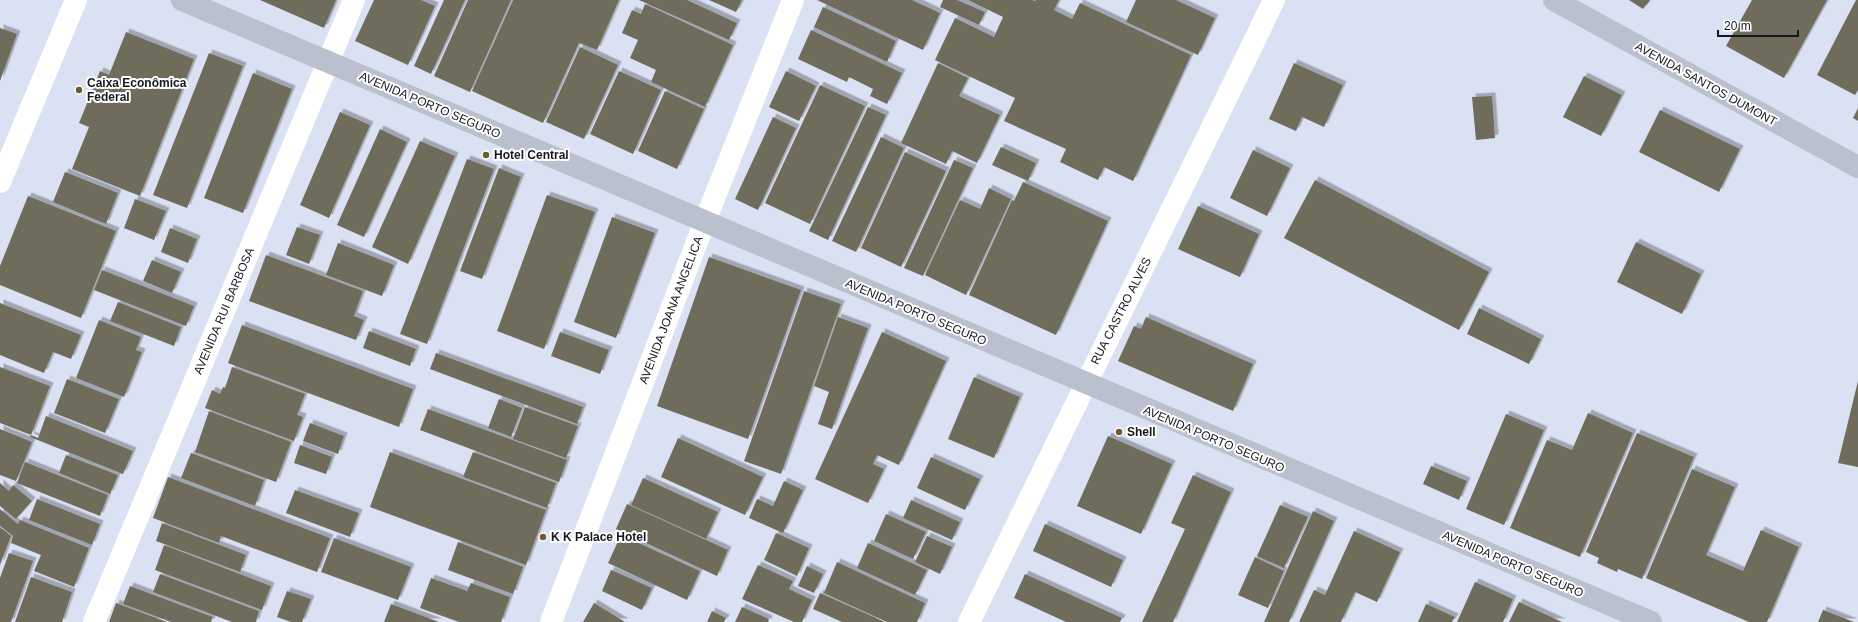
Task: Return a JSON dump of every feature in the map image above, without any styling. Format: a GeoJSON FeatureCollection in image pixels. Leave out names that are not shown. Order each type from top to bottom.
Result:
{"type":"FeatureCollection","features":[{"type":"Feature","properties":{"kind":"main road","name":"AVENIDA PORTO SEGURO"},"geometry":{"type":"LineString","coordinates":[[182,0],[705,221],[1084,384],[1650,622]]}},
{"type":"Feature","properties":{"kind":"main road","name":"AVENIDA SANTOS DUMONT"},"geometry":{"type":"LineString","coordinates":[[1554,0],[1858,167]]}},
{"type":"Feature","properties":{"kind":"street"},"geometry":{"type":"LineString","coordinates":[[0,182],[76,0]]}},
{"type":"Feature","properties":{"kind":"street","name":"AVENIDA RUI BARBOSA"},"geometry":{"type":"LineString","coordinates":[[94,622],[354,0]]}},
{"type":"Feature","properties":{"kind":"street","name":"AVENIDA JOANA ANGELICA"},"geometry":{"type":"LineString","coordinates":[[551,622],[705,221],[793,0]]}},
{"type":"Feature","properties":{"kind":"street","name":"RUA CASTRO ALVES"},"geometry":{"type":"LineString","coordinates":[[969,622],[1084,384],[1200,154],[1274,0]]}},
{"type":"Feature","properties":{"kind":"building"},"geometry":{"type":"Polygon","coordinates":[[[260,0],[336,0],[324,28],[260,0]]]}},
{"type":"Feature","properties":{"kind":"building"},"geometry":{"type":"Polygon","coordinates":[[[374,0],[421,0],[435,6],[408,65],[355,41],[374,0]]]}},
{"type":"Feature","properties":{"kind":"building"},"geometry":{"type":"Polygon","coordinates":[[[444,0],[465,0],[431,74],[414,66],[444,0]]]}},
{"type":"Feature","properties":{"kind":"building"},"geometry":{"type":"Polygon","coordinates":[[[468,0],[511,0],[470,92],[434,76],[468,0]]]}},
{"type":"Feature","properties":{"kind":"building"},"geometry":{"type":"Polygon","coordinates":[[[513,0],[619,0],[597,50],[579,43],[543,123],[472,91],[513,0]]]}},
{"type":"Feature","properties":{"kind":"building"},"geometry":{"type":"Polygon","coordinates":[[[639,0],[687,0],[737,23],[729,40],[639,0]]]}},
{"type":"Feature","properties":{"kind":"building"},"geometry":{"type":"Polygon","coordinates":[[[709,0],[742,0],[736,12],[709,0]]]}},
{"type":"Feature","properties":{"kind":"building"},"geometry":{"type":"Polygon","coordinates":[[[817,0],[912,0],[940,13],[923,50],[817,0]]]}},
{"type":"Feature","properties":{"kind":"building"},"geometry":{"type":"Polygon","coordinates":[[[943,0],[957,0],[985,12],[979,25],[940,7],[943,0]]]}},
{"type":"Feature","properties":{"kind":"building"},"geometry":{"type":"Polygon","coordinates":[[[968,0],[1059,0],[1054,10],[1072,19],[1080,3],[1191,55],[1133,181],[1104,167],[1098,180],[1060,162],[1066,149],[1004,121],[1015,98],[935,60],[955,18],[994,37],[1003,17],[968,0]]]}},
{"type":"Feature","properties":{"kind":"building"},"geometry":{"type":"Polygon","coordinates":[[[1136,0],[1176,0],[1215,18],[1198,55],[1126,22],[1136,0]]]}},
{"type":"Feature","properties":{"kind":"building"},"geometry":{"type":"Polygon","coordinates":[[[1629,0],[1650,0],[1643,9],[1629,0]]]}},
{"type":"Feature","properties":{"kind":"building"},"geometry":{"type":"Polygon","coordinates":[[[1752,0],[1827,0],[1784,78],[1726,46],[1752,0]]]}},
{"type":"Feature","properties":{"kind":"building"},"geometry":{"type":"Polygon","coordinates":[[[1856,0],[1858,0],[1858,90],[1855,95],[1817,75],[1856,0]]]}},
{"type":"Feature","properties":{"kind":"building"},"geometry":{"type":"Polygon","coordinates":[[[645,4],[733,45],[705,107],[651,82],[656,70],[630,58],[638,40],[622,33],[632,10],[641,14],[645,4]]]}},
{"type":"Feature","properties":{"kind":"building"},"geometry":{"type":"Polygon","coordinates":[[[823,7],[896,41],[887,62],[814,27],[823,7]]]}},
{"type":"Feature","properties":{"kind":"building"},"geometry":{"type":"Polygon","coordinates":[[[0,28],[17,34],[0,81],[0,28]]]}},
{"type":"Feature","properties":{"kind":"building"},"geometry":{"type":"Polygon","coordinates":[[[811,30],[902,73],[887,104],[870,96],[873,89],[849,77],[847,82],[798,59],[811,30]]]}},
{"type":"Feature","properties":{"kind":"building"},"geometry":{"type":"Polygon","coordinates":[[[126,32],[194,59],[140,196],[72,169],[89,127],[79,123],[100,71],[109,75],[126,32]]]}},
{"type":"Feature","properties":{"kind":"building"},"geometry":{"type":"Polygon","coordinates":[[[580,47],[618,65],[584,139],[546,122],[580,47]]]}},
{"type":"Feature","properties":{"kind":"building"},"geometry":{"type":"Polygon","coordinates":[[[209,53],[243,66],[187,208],[153,195],[209,53]]]}},
{"type":"Feature","properties":{"kind":"building"},"geometry":{"type":"Polygon","coordinates":[[[938,63],[968,78],[959,96],[1000,115],[977,163],[952,151],[946,164],[901,143],[938,63]]]}},
{"type":"Feature","properties":{"kind":"building"},"geometry":{"type":"Polygon","coordinates":[[[1294,63],[1343,85],[1324,127],[1302,117],[1296,131],[1269,119],[1294,63]]]}},
{"type":"Feature","properties":{"kind":"building"},"geometry":{"type":"Polygon","coordinates":[[[619,71],[661,90],[633,154],[590,134],[619,71]]]}},
{"type":"Feature","properties":{"kind":"building"},"geometry":{"type":"Polygon","coordinates":[[[786,71],[816,86],[799,121],[769,107],[786,71]]]}},
{"type":"Feature","properties":{"kind":"building"},"geometry":{"type":"Polygon","coordinates":[[[253,73],[292,89],[243,213],[204,198],[253,73]]]}},
{"type":"Feature","properties":{"kind":"building"},"geometry":{"type":"Polygon","coordinates":[[[1584,76],[1622,95],[1601,136],[1563,117],[1584,76]]]}},
{"type":"Feature","properties":{"kind":"building"},"geometry":{"type":"Polygon","coordinates":[[[820,85],[865,106],[810,224],[765,203],[820,85]]]}},
{"type":"Feature","properties":{"kind":"building"},"geometry":{"type":"Polygon","coordinates":[[[665,91],[704,109],[677,169],[638,151],[665,91]]]}},
{"type":"Feature","properties":{"kind":"building"},"geometry":{"type":"Polygon","coordinates":[[[1492,96],[1495,138],[1476,140],[1472,97],[1492,96]]]}},
{"type":"Feature","properties":{"kind":"building"},"geometry":{"type":"Polygon","coordinates":[[[868,107],[886,115],[828,240],[809,231],[868,107]]]}},
{"type":"Feature","properties":{"kind":"building"},"geometry":{"type":"Polygon","coordinates":[[[1858,108],[1858,121],[1853,118],[1858,108]]]}},
{"type":"Feature","properties":{"kind":"building"},"geometry":{"type":"Polygon","coordinates":[[[1660,110],[1740,149],[1719,192],[1639,152],[1660,110]]]}},
{"type":"Feature","properties":{"kind":"building"},"geometry":{"type":"Polygon","coordinates":[[[340,112],[370,125],[329,218],[300,205],[340,112]]]}},
{"type":"Feature","properties":{"kind":"building"},"geometry":{"type":"Polygon","coordinates":[[[773,117],[796,128],[758,210],[735,199],[773,117]]]}},
{"type":"Feature","properties":{"kind":"building"},"geometry":{"type":"Polygon","coordinates":[[[380,129],[407,142],[364,237],[337,225],[380,129]]]}},
{"type":"Feature","properties":{"kind":"building"},"geometry":{"type":"Polygon","coordinates":[[[881,137],[904,148],[856,252],[832,241],[881,137]]]}},
{"type":"Feature","properties":{"kind":"building"},"geometry":{"type":"Polygon","coordinates":[[[420,141],[455,156],[408,264],[372,247],[420,141]]]}},
{"type":"Feature","properties":{"kind":"building"},"geometry":{"type":"Polygon","coordinates":[[[1001,147],[1036,163],[1028,181],[992,165],[1001,147]]]}},
{"type":"Feature","properties":{"kind":"building"},"geometry":{"type":"Polygon","coordinates":[[[1253,150],[1290,168],[1267,216],[1230,198],[1253,150]]]}},
{"type":"Feature","properties":{"kind":"building"},"geometry":{"type":"Polygon","coordinates":[[[905,152],[946,171],[901,267],[861,248],[905,152]]]}},
{"type":"Feature","properties":{"kind":"building"},"geometry":{"type":"Polygon","coordinates":[[[467,159],[494,169],[427,344],[400,334],[467,159]]]}},
{"type":"Feature","properties":{"kind":"building"},"geometry":{"type":"Polygon","coordinates":[[[954,160],[973,168],[923,276],[904,268],[954,160]]]}},
{"type":"Feature","properties":{"kind":"building"},"geometry":{"type":"Polygon","coordinates":[[[499,168],[521,177],[482,279],[460,271],[499,168]]]}},
{"type":"Feature","properties":{"kind":"building"},"geometry":{"type":"Polygon","coordinates":[[[65,172],[118,193],[106,224],[53,202],[65,172]]]}},
{"type":"Feature","properties":{"kind":"building"},"geometry":{"type":"Polygon","coordinates":[[[1315,180],[1489,272],[1459,330],[1284,238],[1315,180]]]}},
{"type":"Feature","properties":{"kind":"building"},"geometry":{"type":"Polygon","coordinates":[[[1023,182],[1108,221],[1056,335],[969,295],[1012,200],[1014,201],[1023,182]]]}},
{"type":"Feature","properties":{"kind":"building"},"geometry":{"type":"Polygon","coordinates":[[[989,188],[1011,199],[966,295],[925,275],[960,200],[980,209],[989,188]]]}},
{"type":"Feature","properties":{"kind":"building"},"geometry":{"type":"Polygon","coordinates":[[[547,195],[595,212],[544,349],[497,331],[547,195]]]}},
{"type":"Feature","properties":{"kind":"building"},"geometry":{"type":"Polygon","coordinates":[[[28,196],[116,231],[81,318],[0,285],[0,266],[28,196]]]}},
{"type":"Feature","properties":{"kind":"building"},"geometry":{"type":"Polygon","coordinates":[[[135,199],[166,211],[154,240],[124,228],[135,199]]]}},
{"type":"Feature","properties":{"kind":"building"},"geometry":{"type":"Polygon","coordinates":[[[1198,206],[1259,234],[1240,277],[1178,249],[1198,206]]]}},
{"type":"Feature","properties":{"kind":"building"},"geometry":{"type":"Polygon","coordinates":[[[612,217],[655,233],[616,338],[574,322],[612,217]]]}},
{"type":"Feature","properties":{"kind":"building"},"geometry":{"type":"Polygon","coordinates":[[[297,227],[320,235],[309,264],[286,255],[297,227]]]}},
{"type":"Feature","properties":{"kind":"building"},"geometry":{"type":"Polygon","coordinates":[[[170,228],[197,239],[188,263],[161,252],[170,228]]]}},
{"type":"Feature","properties":{"kind":"building"},"geometry":{"type":"Polygon","coordinates":[[[1636,242],[1701,274],[1682,314],[1617,282],[1636,242]]]}},
{"type":"Feature","properties":{"kind":"building"},"geometry":{"type":"Polygon","coordinates":[[[338,243],[394,265],[382,296],[326,275],[338,243]]]}},
{"type":"Feature","properties":{"kind":"building"},"geometry":{"type":"Polygon","coordinates":[[[266,255],[363,291],[354,316],[364,320],[356,340],[249,301],[266,255]]]}},
{"type":"Feature","properties":{"kind":"building"},"geometry":{"type":"Polygon","coordinates":[[[709,257],[801,290],[748,439],[657,406],[709,257]]]}},
{"type":"Feature","properties":{"kind":"building"},"geometry":{"type":"Polygon","coordinates":[[[152,260],[181,272],[172,293],[143,281],[152,260]]]}},
{"type":"Feature","properties":{"kind":"building"},"geometry":{"type":"Polygon","coordinates":[[[102,270],[194,306],[186,326],[94,290],[102,270]]]}},
{"type":"Feature","properties":{"kind":"building"},"geometry":{"type":"Polygon","coordinates":[[[804,291],[841,304],[781,474],[744,461],[804,291]]]}},
{"type":"Feature","properties":{"kind":"building"},"geometry":{"type":"Polygon","coordinates":[[[118,302],[181,327],[174,346],[110,321],[118,302]]]}},
{"type":"Feature","properties":{"kind":"building"},"geometry":{"type":"Polygon","coordinates":[[[0,303],[81,335],[71,359],[53,352],[44,373],[0,355],[0,303]]]}},
{"type":"Feature","properties":{"kind":"building"},"geometry":{"type":"Polygon","coordinates":[[[1479,308],[1541,339],[1529,364],[1467,334],[1479,308]]]}},
{"type":"Feature","properties":{"kind":"building"},"geometry":{"type":"Polygon","coordinates":[[[838,317],[868,328],[832,429],[818,424],[829,392],[814,386],[838,317]]]}},
{"type":"Feature","properties":{"kind":"building"},"geometry":{"type":"Polygon","coordinates":[[[1146,317],[1253,364],[1233,411],[1118,361],[1134,326],[1141,329],[1146,317]]]}},
{"type":"Feature","properties":{"kind":"building"},"geometry":{"type":"Polygon","coordinates":[[[99,320],[141,337],[136,350],[142,352],[124,397],[76,378],[99,320]]]}},
{"type":"Feature","properties":{"kind":"building"},"geometry":{"type":"Polygon","coordinates":[[[242,325],[413,389],[399,427],[228,363],[242,325]]]}},
{"type":"Feature","properties":{"kind":"building"},"geometry":{"type":"Polygon","coordinates":[[[369,331],[416,349],[410,366],[363,348],[369,331]]]}},
{"type":"Feature","properties":{"kind":"building"},"geometry":{"type":"Polygon","coordinates":[[[560,332],[609,350],[600,374],[551,356],[560,332]]]}},
{"type":"Feature","properties":{"kind":"building"},"geometry":{"type":"Polygon","coordinates":[[[882,332],[946,361],[899,465],[877,455],[873,464],[884,469],[868,503],[815,479],[882,332]]]}},
{"type":"Feature","properties":{"kind":"building"},"geometry":{"type":"Polygon","coordinates":[[[436,353],[583,407],[577,424],[430,369],[436,353]]]}},
{"type":"Feature","properties":{"kind":"building"},"geometry":{"type":"Polygon","coordinates":[[[0,367],[50,386],[31,435],[0,423],[0,367]]]}},
{"type":"Feature","properties":{"kind":"building"},"geometry":{"type":"Polygon","coordinates":[[[232,367],[305,394],[297,415],[303,417],[294,441],[205,408],[212,390],[220,394],[223,387],[225,388],[232,367]]]}},
{"type":"Feature","properties":{"kind":"building"},"geometry":{"type":"Polygon","coordinates":[[[974,377],[1020,397],[994,458],[948,439],[974,377]]]}},
{"type":"Feature","properties":{"kind":"building"},"geometry":{"type":"Polygon","coordinates":[[[67,379],[119,399],[105,433],[54,413],[67,379]]]}},
{"type":"Feature","properties":{"kind":"building"},"geometry":{"type":"Polygon","coordinates":[[[1858,381],[1858,467],[1838,463],[1858,381]]]}},
{"type":"Feature","properties":{"kind":"building"},"geometry":{"type":"Polygon","coordinates":[[[499,399],[522,408],[511,437],[488,428],[499,399]]]}},
{"type":"Feature","properties":{"kind":"building"},"geometry":{"type":"Polygon","coordinates":[[[525,407],[578,426],[566,458],[513,439],[525,407]]]}},
{"type":"Feature","properties":{"kind":"building"},"geometry":{"type":"Polygon","coordinates":[[[428,409],[567,460],[559,482],[420,430],[428,409]]]}},
{"type":"Feature","properties":{"kind":"building"},"geometry":{"type":"Polygon","coordinates":[[[209,411],[291,442],[276,482],[195,452],[209,411]]]}},
{"type":"Feature","properties":{"kind":"building"},"geometry":{"type":"Polygon","coordinates":[[[1588,413],[1633,433],[1580,557],[1510,528],[1547,440],[1572,450],[1588,413]]]}},
{"type":"Feature","properties":{"kind":"building"},"geometry":{"type":"Polygon","coordinates":[[[1506,414],[1544,430],[1504,525],[1466,509],[1506,414]]]}},
{"type":"Feature","properties":{"kind":"building"},"geometry":{"type":"Polygon","coordinates":[[[46,416],[133,451],[123,474],[30,437],[31,435],[38,438],[46,416]]]}},
{"type":"Feature","properties":{"kind":"building"},"geometry":{"type":"Polygon","coordinates":[[[310,423],[344,436],[338,454],[303,441],[310,423]]]}},
{"type":"Feature","properties":{"kind":"building"},"geometry":{"type":"Polygon","coordinates":[[[0,429],[32,442],[16,481],[0,475],[0,429]]]}},
{"type":"Feature","properties":{"kind":"building"},"geometry":{"type":"Polygon","coordinates":[[[1637,433],[1694,457],[1642,579],[1618,569],[1617,572],[1597,563],[1599,558],[1586,552],[1637,433]]]}},
{"type":"Feature","properties":{"kind":"building"},"geometry":{"type":"Polygon","coordinates":[[[1108,436],[1172,464],[1141,534],[1077,506],[1108,436]]]}},
{"type":"Feature","properties":{"kind":"building"},"geometry":{"type":"Polygon","coordinates":[[[678,438],[763,477],[745,515],[661,477],[678,438]]]}},
{"type":"Feature","properties":{"kind":"building"},"geometry":{"type":"Polygon","coordinates":[[[300,445],[332,457],[326,474],[294,463],[300,445]]]}},
{"type":"Feature","properties":{"kind":"building"},"geometry":{"type":"Polygon","coordinates":[[[390,452],[546,510],[526,565],[370,507],[390,452]]]}},
{"type":"Feature","properties":{"kind":"building"},"geometry":{"type":"Polygon","coordinates":[[[473,452],[556,483],[547,508],[463,477],[473,452]]]}},
{"type":"Feature","properties":{"kind":"building"},"geometry":{"type":"Polygon","coordinates":[[[191,453],[264,480],[255,506],[181,478],[191,453]]]}},
{"type":"Feature","properties":{"kind":"building"},"geometry":{"type":"Polygon","coordinates":[[[66,455],[118,475],[110,494],[59,473],[66,455]]]}},
{"type":"Feature","properties":{"kind":"building"},"geometry":{"type":"Polygon","coordinates":[[[931,457],[980,479],[965,510],[917,488],[931,457]]]}},
{"type":"Feature","properties":{"kind":"building"},"geometry":{"type":"Polygon","coordinates":[[[25,462],[108,495],[100,516],[17,483],[25,462]]]}},
{"type":"Feature","properties":{"kind":"building"},"geometry":{"type":"Polygon","coordinates":[[[1431,466],[1467,481],[1459,500],[1423,484],[1431,466]]]}},
{"type":"Feature","properties":{"kind":"building"},"geometry":{"type":"Polygon","coordinates":[[[1692,469],[1735,487],[1706,555],[1743,571],[1761,530],[1799,547],[1767,622],[1749,622],[1646,578],[1692,469]]]}},
{"type":"Feature","properties":{"kind":"building"},"geometry":{"type":"Polygon","coordinates":[[[1193,475],[1231,492],[1173,622],[1142,622],[1185,529],[1171,523],[1193,475]]]}},
{"type":"Feature","properties":{"kind":"building"},"geometry":{"type":"Polygon","coordinates":[[[168,477],[330,538],[317,572],[221,536],[219,543],[153,518],[168,477]]]}},
{"type":"Feature","properties":{"kind":"building"},"geometry":{"type":"Polygon","coordinates":[[[643,478],[718,512],[706,539],[631,505],[643,478]]]}},
{"type":"Feature","properties":{"kind":"building"},"geometry":{"type":"Polygon","coordinates":[[[784,481],[803,490],[783,533],[749,518],[757,499],[773,506],[784,481]]]}},
{"type":"Feature","properties":{"kind":"building"},"geometry":{"type":"Polygon","coordinates":[[[0,483],[9,491],[13,485],[32,501],[16,519],[0,506],[0,483]]]}},
{"type":"Feature","properties":{"kind":"building"},"geometry":{"type":"Polygon","coordinates":[[[295,490],[359,513],[350,537],[286,513],[295,490]]]}},
{"type":"Feature","properties":{"kind":"building"},"geometry":{"type":"Polygon","coordinates":[[[37,499],[100,524],[92,545],[29,520],[37,499]]]}},
{"type":"Feature","properties":{"kind":"building"},"geometry":{"type":"Polygon","coordinates":[[[911,500],[960,522],[952,540],[903,518],[911,500]]]}},
{"type":"Feature","properties":{"kind":"building"},"geometry":{"type":"Polygon","coordinates":[[[627,504],[728,550],[717,576],[616,529],[627,504]]]}},
{"type":"Feature","properties":{"kind":"building"},"geometry":{"type":"Polygon","coordinates":[[[1280,505],[1308,517],[1284,568],[1257,556],[1280,505]]]}},
{"type":"Feature","properties":{"kind":"building"},"geometry":{"type":"Polygon","coordinates":[[[0,509],[18,524],[20,520],[89,548],[74,587],[34,571],[41,555],[11,543],[13,536],[0,526],[0,509]]]}},
{"type":"Feature","properties":{"kind":"building"},"geometry":{"type":"Polygon","coordinates":[[[1313,511],[1334,521],[1289,622],[1264,622],[1313,511]]]}},
{"type":"Feature","properties":{"kind":"building"},"geometry":{"type":"Polygon","coordinates":[[[886,514],[926,532],[913,559],[874,541],[886,514]]]}},
{"type":"Feature","properties":{"kind":"building"},"geometry":{"type":"Polygon","coordinates":[[[162,523],[246,555],[240,572],[156,541],[162,523]]]}},
{"type":"Feature","properties":{"kind":"building"},"geometry":{"type":"Polygon","coordinates":[[[1045,524],[1123,560],[1111,587],[1033,551],[1045,524]]]}},
{"type":"Feature","properties":{"kind":"building"},"geometry":{"type":"Polygon","coordinates":[[[0,527],[11,536],[0,565],[0,527]]]}},
{"type":"Feature","properties":{"kind":"building"},"geometry":{"type":"Polygon","coordinates":[[[1354,531],[1400,552],[1377,602],[1355,592],[1341,622],[1299,622],[1314,590],[1325,595],[1354,531]]]}},
{"type":"Feature","properties":{"kind":"building"},"geometry":{"type":"Polygon","coordinates":[[[776,533],[809,548],[797,576],[764,560],[776,533]]]}},
{"type":"Feature","properties":{"kind":"building"},"geometry":{"type":"Polygon","coordinates":[[[621,535],[700,571],[687,600],[608,563],[621,535]]]}},
{"type":"Feature","properties":{"kind":"building"},"geometry":{"type":"Polygon","coordinates":[[[927,536],[952,547],[940,574],[915,562],[927,536]]]}},
{"type":"Feature","properties":{"kind":"building"},"geometry":{"type":"Polygon","coordinates":[[[334,538],[411,567],[398,600],[321,572],[334,538]]]}},
{"type":"Feature","properties":{"kind":"building"},"geometry":{"type":"Polygon","coordinates":[[[458,542],[523,567],[513,594],[448,570],[458,542]]]}},
{"type":"Feature","properties":{"kind":"building"},"geometry":{"type":"Polygon","coordinates":[[[868,543],[927,570],[915,595],[857,568],[868,543]]]}},
{"type":"Feature","properties":{"kind":"building"},"geometry":{"type":"Polygon","coordinates":[[[164,545],[271,586],[262,610],[155,570],[164,545]]]}},
{"type":"Feature","properties":{"kind":"building"},"geometry":{"type":"Polygon","coordinates":[[[9,553],[33,561],[11,622],[0,622],[0,578],[9,553]]]}},
{"type":"Feature","properties":{"kind":"building"},"geometry":{"type":"Polygon","coordinates":[[[1255,557],[1284,571],[1268,608],[1238,595],[1255,557]]]}},
{"type":"Feature","properties":{"kind":"building"},"geometry":{"type":"Polygon","coordinates":[[[837,562],[925,603],[917,622],[887,622],[824,593],[837,562]]]}},
{"type":"Feature","properties":{"kind":"building"},"geometry":{"type":"Polygon","coordinates":[[[758,565],[793,581],[789,589],[812,600],[802,622],[794,622],[742,599],[758,565]]]}},
{"type":"Feature","properties":{"kind":"building"},"geometry":{"type":"Polygon","coordinates":[[[807,566],[823,574],[814,593],[798,586],[807,566]]]}},
{"type":"Feature","properties":{"kind":"building"},"geometry":{"type":"Polygon","coordinates":[[[611,570],[652,588],[642,610],[602,591],[611,570]]]}},
{"type":"Feature","properties":{"kind":"building"},"geometry":{"type":"Polygon","coordinates":[[[160,574],[259,611],[256,622],[232,622],[153,592],[160,574]]]}},
{"type":"Feature","properties":{"kind":"building"},"geometry":{"type":"Polygon","coordinates":[[[1025,574],[1122,618],[1120,622],[1066,622],[1014,598],[1025,574]]]}},
{"type":"Feature","properties":{"kind":"building"},"geometry":{"type":"Polygon","coordinates":[[[31,577],[72,592],[62,622],[15,622],[31,577]]]}},
{"type":"Feature","properties":{"kind":"building"},"geometry":{"type":"Polygon","coordinates":[[[431,578],[467,591],[471,583],[510,597],[501,622],[459,622],[420,608],[431,578]]]}},
{"type":"Feature","properties":{"kind":"building"},"geometry":{"type":"Polygon","coordinates":[[[1475,582],[1513,599],[1503,622],[1457,622],[1475,582]]]}},
{"type":"Feature","properties":{"kind":"building"},"geometry":{"type":"Polygon","coordinates":[[[130,586],[213,617],[211,622],[171,622],[123,604],[130,586]]]}},
{"type":"Feature","properties":{"kind":"building"},"geometry":{"type":"Polygon","coordinates":[[[287,591],[311,599],[302,622],[291,622],[277,617],[287,591]]]}},
{"type":"Feature","properties":{"kind":"building"},"geometry":{"type":"Polygon","coordinates":[[[820,593],[885,622],[842,622],[813,609],[820,593]]]}},
{"type":"Feature","properties":{"kind":"building"},"geometry":{"type":"Polygon","coordinates":[[[1519,602],[1562,622],[1509,622],[1519,602]]]}},
{"type":"Feature","properties":{"kind":"building"},"geometry":{"type":"Polygon","coordinates":[[[116,603],[167,622],[109,622],[116,603]]]}},
{"type":"Feature","properties":{"kind":"building"},"geometry":{"type":"Polygon","coordinates":[[[594,603],[625,622],[583,622],[594,603]]]}},
{"type":"Feature","properties":{"kind":"building"},"geometry":{"type":"Polygon","coordinates":[[[391,604],[439,622],[384,622],[391,604]]]}},
{"type":"Feature","properties":{"kind":"building"},"geometry":{"type":"Polygon","coordinates":[[[1426,604],[1455,617],[1452,622],[1418,622],[1426,604]]]}},
{"type":"Feature","properties":{"kind":"building"},"geometry":{"type":"Polygon","coordinates":[[[742,607],[769,619],[768,622],[735,622],[742,607]]]}},
{"type":"Feature","properties":{"kind":"building"},"geometry":{"type":"Polygon","coordinates":[[[1823,610],[1854,622],[1818,622],[1823,610]]]}},
{"type":"Feature","properties":{"kind":"building"},"geometry":{"type":"Polygon","coordinates":[[[712,611],[726,618],[724,622],[707,622],[712,611]]]}},
{"type":"Feature","properties":{"kind":"place","name":"Caixa Econômica Federal"},"geometry":{"type":"Point","coordinates":[79,90]}},
{"type":"Feature","properties":{"kind":"place","name":"Hotel Central"},"geometry":{"type":"Point","coordinates":[486,155]}},
{"type":"Feature","properties":{"kind":"place","name":"Shell"},"geometry":{"type":"Point","coordinates":[1119,432]}},
{"type":"Feature","properties":{"kind":"place","name":"K K Palace Hotel"},"geometry":{"type":"Point","coordinates":[543,537]}}]}
